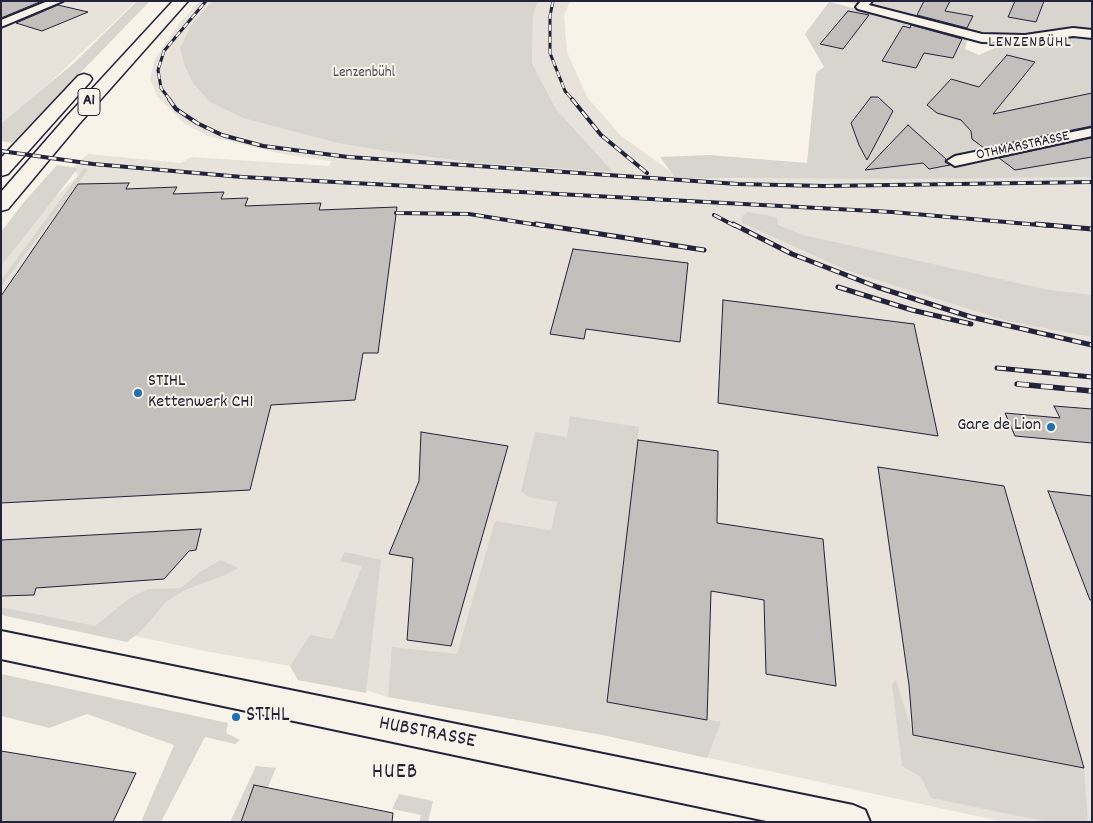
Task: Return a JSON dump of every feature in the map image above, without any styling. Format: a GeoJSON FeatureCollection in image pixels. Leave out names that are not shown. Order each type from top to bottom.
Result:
{"type":"FeatureCollection","features":[{"type":"Feature","properties":{"kind":"highway"},"geometry":{"type":"LineString","coordinates":[[144,17],[160,1]]}},
{"type":"Feature","properties":{"kind":"highway","name":"A1"},"geometry":{"type":"LineString","coordinates":[[1,205],[73,120],[181,1]]}},
{"type":"Feature","properties":{"kind":"highway","name":"A1"},"geometry":{"type":"LineString","coordinates":[[1,170],[95,68]]}},
{"type":"Feature","properties":{"kind":"street"},"geometry":{"type":"LineString","coordinates":[[1,24],[58,1]]}},
{"type":"Feature","properties":{"kind":"street"},"geometry":{"type":"LineString","coordinates":[[868,1],[862,7],[982,38],[1025,39],[1073,32],[1092,34]]}},
{"type":"Feature","properties":{"kind":"street","name":"OTHMARSTRASSE"},"geometry":{"type":"LineString","coordinates":[[955,160],[1092,132]]}},
{"type":"Feature","properties":{"kind":"street","name":"HUBSTRASSE"},"geometry":{"type":"LineString","coordinates":[[1,645],[853,822]]}},
{"type":"Feature","properties":{"kind":"shaded area"},"geometry":{"type":"Polygon","coordinates":[[[1,1],[136,1],[1,129],[1,1]]]}},
{"type":"Feature","properties":{"kind":"shaded area"},"geometry":{"type":"Polygon","coordinates":[[[200,1],[212,1],[191,25],[180,48],[185,67],[192,80],[399,153],[477,163],[612,172],[556,109],[532,63],[533,15],[538,1],[570,1],[564,16],[567,52],[587,97],[621,136],[677,176],[724,179],[1092,177],[1092,822],[1004,822],[603,735],[388,697],[290,666],[205,651],[1,607],[1,265],[38,213],[78,176],[73,168],[88,154],[181,163],[191,157],[329,166],[331,161],[283,154],[208,136],[184,123],[157,96],[150,78],[155,59],[178,25],[200,1]]]}},
{"type":"Feature","properties":{"kind":"green space"},"geometry":{"type":"Polygon","coordinates":[[[137,1],[150,1],[12,143],[1,141],[1,124],[74,63],[137,1]]]}},
{"type":"Feature","properties":{"kind":"green space","name":"Lenzenbühl"},"geometry":{"type":"Polygon","coordinates":[[[212,1],[538,1],[533,15],[532,63],[556,109],[613,172],[477,163],[399,153],[338,143],[243,118],[210,102],[193,83],[185,67],[180,48],[191,25],[212,1]]]}},
{"type":"Feature","properties":{"kind":"green space"},"geometry":{"type":"Polygon","coordinates":[[[842,1],[1092,1],[1092,30],[1071,28],[1015,35],[980,33],[842,1]]]}},
{"type":"Feature","properties":{"kind":"green space"},"geometry":{"type":"Polygon","coordinates":[[[829,2],[968,37],[965,49],[979,55],[1003,44],[1092,37],[1092,177],[898,179],[676,178],[660,157],[709,155],[807,163],[816,73],[824,67],[805,34],[829,2]]]}},
{"type":"Feature","properties":{"kind":"green space"},"geometry":{"type":"Polygon","coordinates":[[[57,165],[78,168],[1,266],[1,232],[24,202],[57,165]]]}},
{"type":"Feature","properties":{"kind":"green space"},"geometry":{"type":"Polygon","coordinates":[[[84,168],[88,170],[1,287],[1,280],[84,168]]]}},
{"type":"Feature","properties":{"kind":"green space"},"geometry":{"type":"Polygon","coordinates":[[[748,212],[777,217],[778,225],[803,235],[1049,290],[1092,295],[1092,337],[1007,321],[849,271],[742,223],[741,217],[748,212]]]}},
{"type":"Feature","properties":{"kind":"green space"},"geometry":{"type":"Polygon","coordinates":[[[570,416],[639,427],[607,702],[721,722],[707,758],[603,735],[388,697],[392,647],[457,654],[495,521],[551,530],[557,502],[528,497],[521,491],[535,432],[567,437],[570,416]]]}},
{"type":"Feature","properties":{"kind":"green space"},"geometry":{"type":"Polygon","coordinates":[[[345,552],[381,560],[366,693],[298,680],[290,666],[310,635],[333,639],[362,566],[340,561],[345,552]]]}},
{"type":"Feature","properties":{"kind":"green space"},"geometry":{"type":"Polygon","coordinates":[[[221,560],[238,568],[185,590],[167,601],[141,631],[127,642],[1,615],[1,607],[95,626],[130,598],[148,589],[181,588],[200,572],[221,560]]]}},
{"type":"Feature","properties":{"kind":"green space"},"geometry":{"type":"Polygon","coordinates":[[[1,674],[228,723],[226,733],[240,740],[235,744],[205,737],[161,822],[141,822],[174,745],[87,714],[49,728],[1,716],[1,674]]]}},
{"type":"Feature","properties":{"kind":"green space"},"geometry":{"type":"Polygon","coordinates":[[[896,680],[913,735],[1084,768],[1088,822],[1048,822],[931,798],[921,777],[902,766],[892,684],[896,680]]]}},
{"type":"Feature","properties":{"kind":"green space"},"geometry":{"type":"Polygon","coordinates":[[[256,766],[276,768],[253,822],[230,822],[256,766]]]}},
{"type":"Feature","properties":{"kind":"green space"},"geometry":{"type":"Polygon","coordinates":[[[399,794],[433,801],[428,822],[419,822],[421,815],[392,809],[399,794]]]}},
{"type":"Feature","properties":{"kind":"building"},"geometry":{"type":"Polygon","coordinates":[[[1,1],[42,1],[1,18],[1,1]]]}},
{"type":"Feature","properties":{"kind":"building"},"geometry":{"type":"Polygon","coordinates":[[[924,1],[950,1],[945,11],[973,16],[967,28],[917,15],[924,1]]]}},
{"type":"Feature","properties":{"kind":"building"},"geometry":{"type":"Polygon","coordinates":[[[1015,1],[1044,1],[1036,22],[1008,17],[1015,1]]]}},
{"type":"Feature","properties":{"kind":"building"},"geometry":{"type":"Polygon","coordinates":[[[58,5],[88,12],[42,31],[16,23],[58,5]]]}},
{"type":"Feature","properties":{"kind":"building"},"geometry":{"type":"Polygon","coordinates":[[[848,11],[869,15],[843,49],[820,44],[848,11]]]}},
{"type":"Feature","properties":{"kind":"building"},"geometry":{"type":"Polygon","coordinates":[[[911,25],[962,39],[953,58],[924,53],[916,68],[882,61],[903,26],[910,28],[911,25]]]}},
{"type":"Feature","properties":{"kind":"building"},"geometry":{"type":"Polygon","coordinates":[[[1007,55],[1035,62],[993,114],[1092,93],[1092,126],[984,148],[972,139],[971,131],[961,120],[937,113],[927,105],[951,79],[979,87],[1007,55]]]}},
{"type":"Feature","properties":{"kind":"building"},"geometry":{"type":"Polygon","coordinates":[[[871,97],[878,97],[893,111],[867,160],[851,123],[871,97]]]}},
{"type":"Feature","properties":{"kind":"building"},"geometry":{"type":"Polygon","coordinates":[[[908,125],[946,159],[945,162],[950,165],[929,169],[923,163],[865,170],[908,125]]]}},
{"type":"Feature","properties":{"kind":"building"},"geometry":{"type":"Polygon","coordinates":[[[1092,138],[1092,157],[1015,170],[999,158],[1092,138]]]}},
{"type":"Feature","properties":{"kind":"building","name":"STIHL Kettenwerk CH1"},"geometry":{"type":"Polygon","coordinates":[[[129,183],[126,189],[177,187],[173,194],[224,192],[221,199],[248,198],[245,206],[321,203],[319,210],[397,207],[378,353],[363,353],[355,400],[271,405],[250,490],[1,503],[1,296],[78,184],[129,183]]]}},
{"type":"Feature","properties":{"kind":"building"},"geometry":{"type":"Polygon","coordinates":[[[573,249],[688,263],[680,342],[586,329],[584,339],[550,334],[573,249]]]}},
{"type":"Feature","properties":{"kind":"building"},"geometry":{"type":"Polygon","coordinates":[[[723,300],[914,324],[938,436],[718,403],[723,300]]]}},
{"type":"Feature","properties":{"kind":"building","name":"Gare de Lion"},"geometry":{"type":"Polygon","coordinates":[[[1054,406],[1092,409],[1092,443],[1015,436],[1005,413],[1060,418],[1054,406]]]}},
{"type":"Feature","properties":{"kind":"building"},"geometry":{"type":"Polygon","coordinates":[[[421,432],[508,446],[451,646],[407,640],[413,558],[389,554],[419,481],[421,432]]]}},
{"type":"Feature","properties":{"kind":"building"},"geometry":{"type":"Polygon","coordinates":[[[638,440],[718,451],[717,523],[823,539],[836,686],[766,674],[764,600],[711,591],[707,720],[607,702],[638,440]]]}},
{"type":"Feature","properties":{"kind":"building"},"geometry":{"type":"Polygon","coordinates":[[[878,467],[1004,486],[1084,768],[913,735],[909,685],[878,467]]]}},
{"type":"Feature","properties":{"kind":"building"},"geometry":{"type":"Polygon","coordinates":[[[1048,491],[1092,496],[1092,600],[1090,600],[1048,491]]]}},
{"type":"Feature","properties":{"kind":"building"},"geometry":{"type":"Polygon","coordinates":[[[201,529],[196,550],[189,551],[164,579],[36,588],[34,595],[1,596],[1,540],[201,529]]]}},
{"type":"Feature","properties":{"kind":"building"},"geometry":{"type":"Polygon","coordinates":[[[1,751],[136,773],[113,822],[1,822],[1,751]]]}},
{"type":"Feature","properties":{"kind":"building"},"geometry":{"type":"Polygon","coordinates":[[[254,785],[393,813],[392,822],[241,822],[254,785]]]}},
{"type":"Feature","properties":{"kind":"railway"},"geometry":{"type":"LineString","coordinates":[[170,100],[161,88],[158,70],[164,51],[206,1]]}},
{"type":"Feature","properties":{"kind":"railway"},"geometry":{"type":"LineString","coordinates":[[553,1],[550,16],[550,53],[565,91],[573,100]]}},
{"type":"Feature","properties":{"kind":"railway"},"geometry":{"type":"LineString","coordinates":[[169,99],[176,109],[197,123],[222,135],[263,146],[348,157],[738,184],[824,186],[1092,182]]}},
{"type":"Feature","properties":{"kind":"railway"},"geometry":{"type":"LineString","coordinates":[[572,99],[601,135],[647,173]]}},
{"type":"Feature","properties":{"kind":"railway"},"geometry":{"type":"LineString","coordinates":[[1,151],[93,164],[242,177],[892,212],[1051,226]]}},
{"type":"Feature","properties":{"kind":"railway"},"geometry":{"type":"LineString","coordinates":[[396,213],[469,214],[544,226]]}},
{"type":"Feature","properties":{"kind":"railway"},"geometry":{"type":"LineString","coordinates":[[714,215],[735,226]]}},
{"type":"Feature","properties":{"kind":"railway"},"geometry":{"type":"LineString","coordinates":[[536,224],[704,250]]}},
{"type":"Feature","properties":{"kind":"railway"},"geometry":{"type":"LineString","coordinates":[[733,224],[792,254],[877,287],[971,317],[1092,345]]}},
{"type":"Feature","properties":{"kind":"railway"},"geometry":{"type":"LineString","coordinates":[[1036,224],[1092,229]]}},
{"type":"Feature","properties":{"kind":"railway"},"geometry":{"type":"LineString","coordinates":[[838,287],[912,310],[971,324]]}},
{"type":"Feature","properties":{"kind":"railway"},"geometry":{"type":"LineString","coordinates":[[997,368],[1092,377]]}},
{"type":"Feature","properties":{"kind":"railway"},"geometry":{"type":"LineString","coordinates":[[1017,384],[1092,391]]}},
{"type":"Feature","properties":{"kind":"place","name":"STIHL Kettenwerk CH1"},"geometry":{"type":"Point","coordinates":[138,393]}},
{"type":"Feature","properties":{"kind":"place","name":"Gare de Lion"},"geometry":{"type":"Point","coordinates":[1051,427]}},
{"type":"Feature","properties":{"kind":"place","name":"STIHL"},"geometry":{"type":"Point","coordinates":[236,717]}},
{"type":"Feature","properties":{"kind":"district","name":"LENZENBÜHL"},"geometry":{"type":"Point","coordinates":[1030,44]}},
{"type":"Feature","properties":{"kind":"district","name":"HUEB"},"geometry":{"type":"Point","coordinates":[395,774]}}]}
